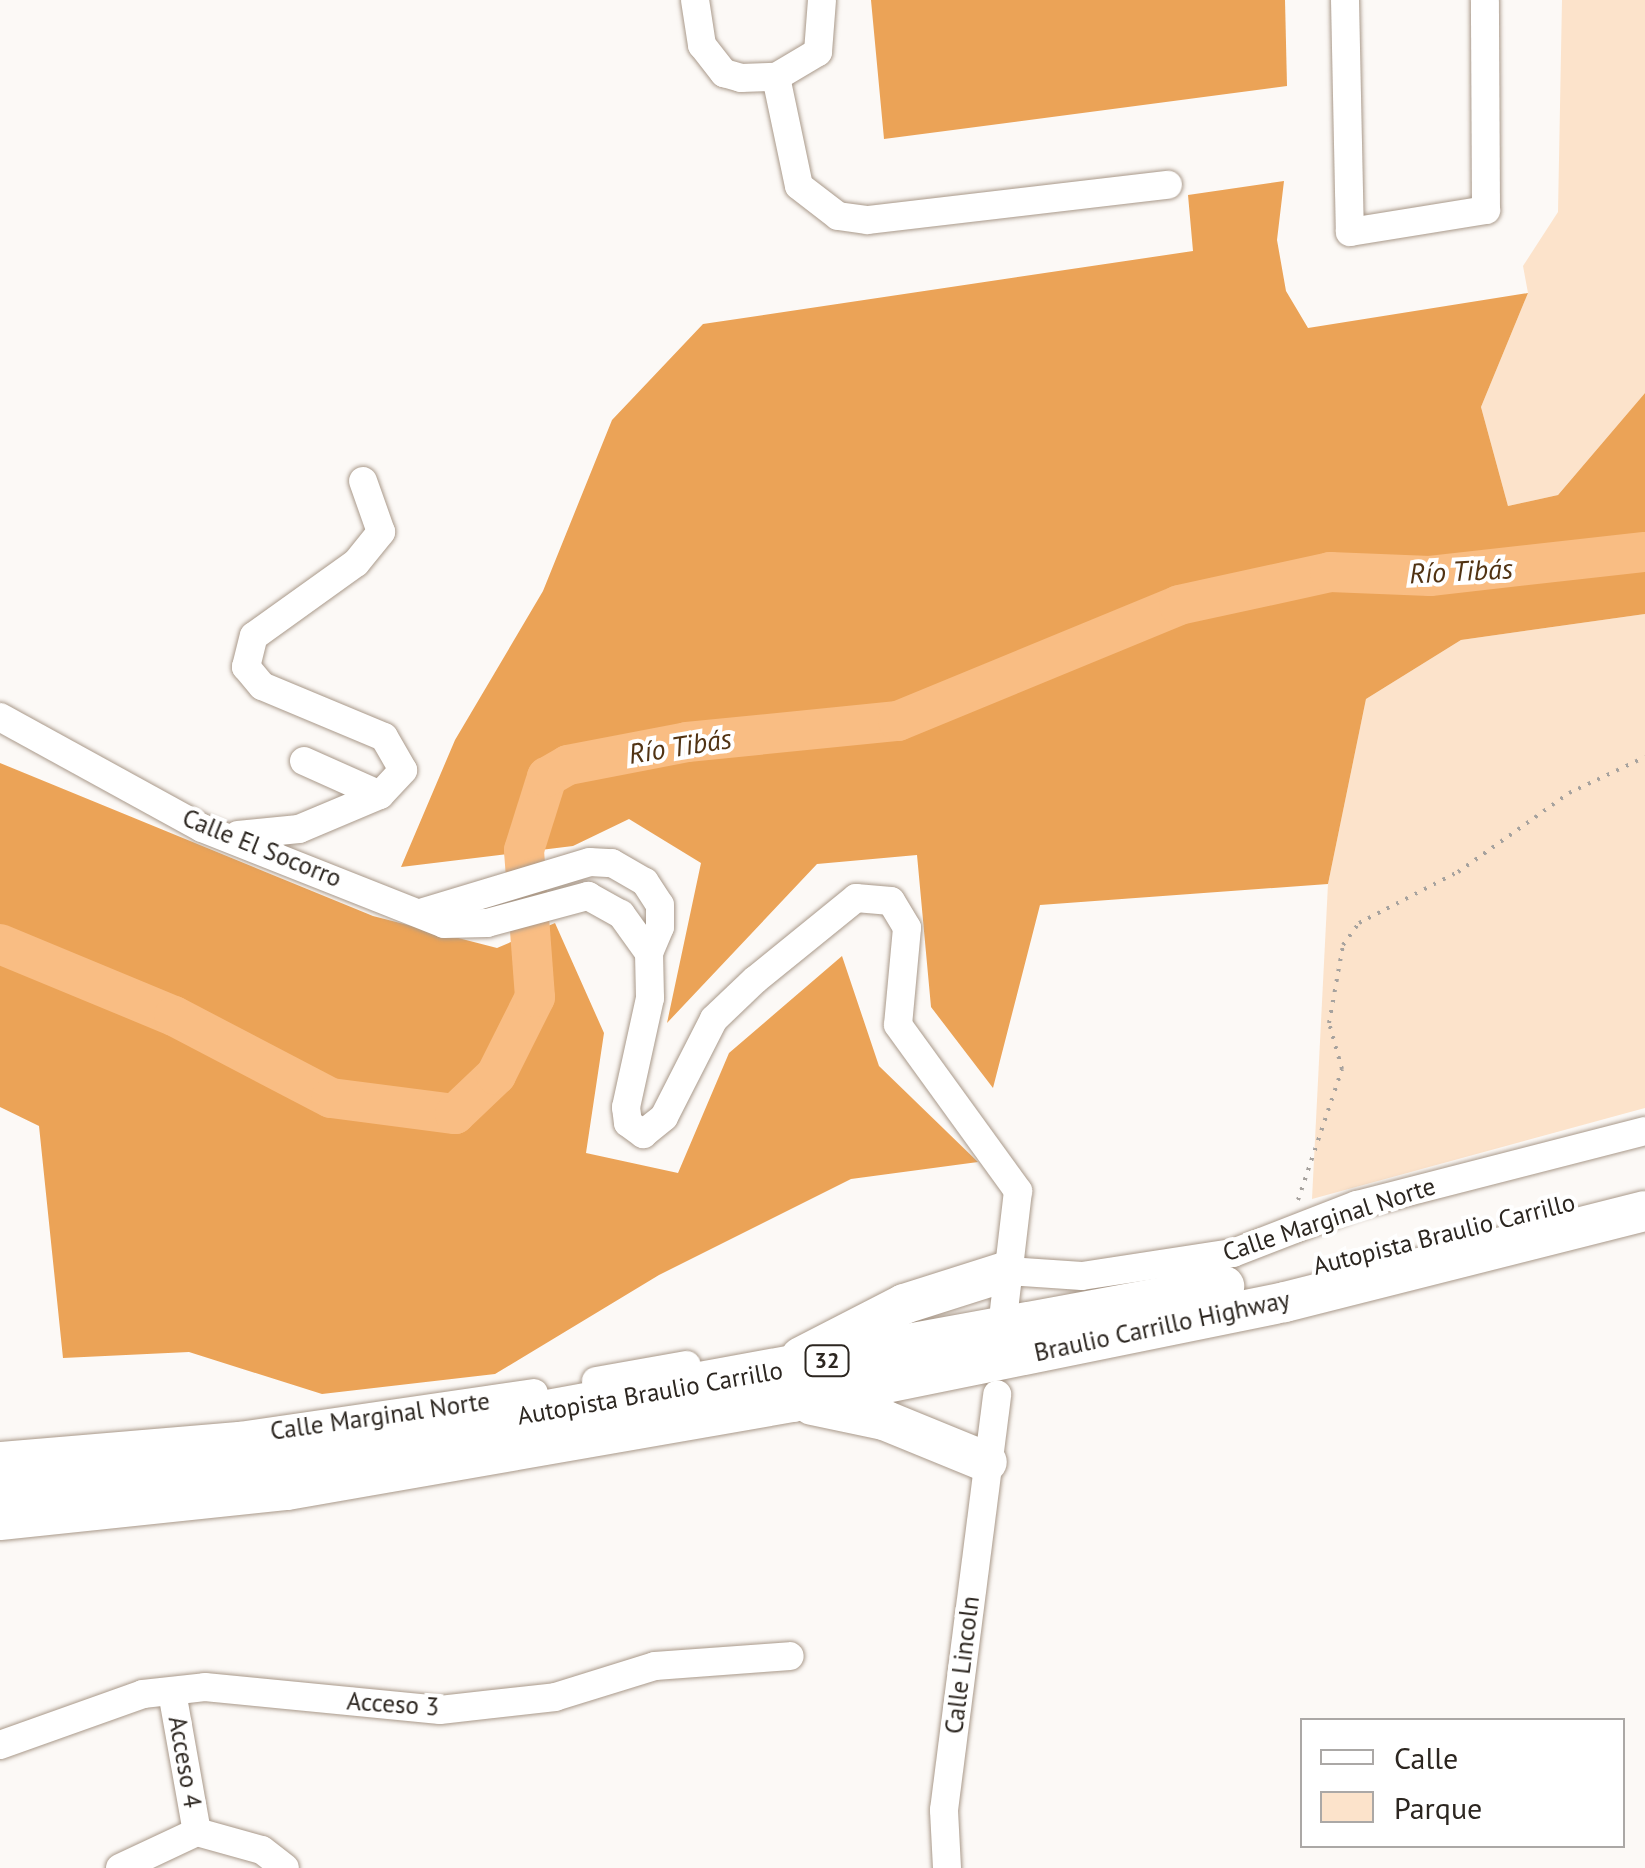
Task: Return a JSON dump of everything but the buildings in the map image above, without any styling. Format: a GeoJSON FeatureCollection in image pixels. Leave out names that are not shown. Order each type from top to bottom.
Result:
{"type":"FeatureCollection","features":[{"type":"Feature","properties":{"kind":"highway","name":"Autopista Braulio Carrillo"},"geometry":{"type":"LineString","coordinates":[[0,1520],[286,1490],[799,1371],[1280,1276],[1645,1182]]}},
{"type":"Feature","properties":{"kind":"highway","name":"Autopista Braulio Carrillo"},"geometry":{"type":"LineString","coordinates":[[0,1486],[400,1437],[799,1371],[1285,1302],[1645,1211]]}},
{"type":"Feature","properties":{"kind":"highway"},"geometry":{"type":"LineString","coordinates":[[799,1371],[1008,1270]]}},
{"type":"Feature","properties":{"kind":"highway"},"geometry":{"type":"LineString","coordinates":[[799,1371],[884,1420],[987,1462]]}},
{"type":"Feature","properties":{"kind":"street"},"geometry":{"type":"LineString","coordinates":[[694,0],[714,64],[741,78],[776,77],[818,52],[822,0]]}},
{"type":"Feature","properties":{"kind":"street"},"geometry":{"type":"LineString","coordinates":[[1345,0],[1350,232],[1486,210],[1486,0]]}},
{"type":"Feature","properties":{"kind":"street"},"geometry":{"type":"LineString","coordinates":[[776,77],[799,186],[838,216],[868,220],[1168,185]]}},
{"type":"Feature","properties":{"kind":"street"},"geometry":{"type":"LineString","coordinates":[[202,828],[262,836],[299,829],[380,794],[404,770],[395,746],[252,678],[245,650],[267,623],[356,563],[382,532],[363,481]]}},
{"type":"Feature","properties":{"kind":"street","name":"Calle El Socorro"},"geometry":{"type":"LineString","coordinates":[[0,717],[202,828],[424,912],[444,924],[487,924],[572,898],[612,905],[649,954]]}},
{"type":"Feature","properties":{"kind":"street"},"geometry":{"type":"LineString","coordinates":[[304,761],[380,794]]}},
{"type":"Feature","properties":{"kind":"street"},"geometry":{"type":"LineString","coordinates":[[424,912],[562,868],[612,863],[646,882],[661,918],[649,954],[650,998],[626,1106],[628,1123],[643,1134],[664,1117],[714,1019],[755,980],[856,898],[891,900],[907,928],[898,1026],[1018,1191],[1004,1311]]}},
{"type":"Feature","properties":{"kind":"street","name":"Calle Marginal Norte"},"geometry":{"type":"LineString","coordinates":[[1008,1270],[1082,1276],[1234,1254],[1357,1205],[1645,1132]]}},
{"type":"Feature","properties":{"kind":"street","name":"Calle Marginal Norte"},"geometry":{"type":"LineString","coordinates":[[0,1456],[799,1371]]}},
{"type":"Feature","properties":{"kind":"street"},"geometry":{"type":"LineString","coordinates":[[987,1462],[997,1394]]}},
{"type":"Feature","properties":{"kind":"street","name":"Calle Lincoln"},"geometry":{"type":"LineString","coordinates":[[946,1868],[944,1810],[987,1462]]}},
{"type":"Feature","properties":{"kind":"street","name":"Acceso 3"},"geometry":{"type":"LineString","coordinates":[[0,1745],[142,1694],[205,1688],[440,1710],[554,1698],[655,1666],[790,1656]]}},
{"type":"Feature","properties":{"kind":"street","name":"Acceso 4"},"geometry":{"type":"LineString","coordinates":[[172,1692],[198,1832]]}},
{"type":"Feature","properties":{"kind":"street"},"geometry":{"type":"LineString","coordinates":[[120,1868],[198,1832],[262,1850],[284,1868]]}},
{"type":"Feature","properties":{"kind":"path"},"geometry":{"type":"LineString","coordinates":[[1297,1203],[1342,1069],[1329,1024],[1342,945],[1358,923],[1458,872],[1569,792],[1645,758]]}},
{"type":"Feature","properties":{"kind":"green space"},"geometry":{"type":"Polygon","coordinates":[[[1562,0],[1645,0],[1645,393],[1558,495],[1508,506],[1481,407],[1528,293],[1523,266],[1558,212],[1562,0]]]}},
{"type":"Feature","properties":{"kind":"green space"},"geometry":{"type":"Polygon","coordinates":[[[1645,614],[1645,1108],[1312,1199],[1328,884],[1366,699],[1461,640],[1645,614]]]}},
{"type":"Feature","properties":{"kind":"shaded area"},"geometry":{"type":"Polygon","coordinates":[[[871,0],[1285,0],[1287,86],[884,139],[871,0]]]}},
{"type":"Feature","properties":{"kind":"shaded area"},"geometry":{"type":"Polygon","coordinates":[[[1284,181],[1277,240],[1286,291],[1308,328],[1528,293],[1481,407],[1508,506],[1558,495],[1645,393],[1645,614],[1461,640],[1366,699],[1328,884],[1040,905],[993,1088],[931,1007],[917,855],[817,864],[667,1023],[701,863],[629,819],[573,846],[401,867],[455,740],[543,591],[612,420],[703,324],[1193,251],[1188,195],[1284,181]]]}},
{"type":"Feature","properties":{"kind":"shaded area"},"geometry":{"type":"Polygon","coordinates":[[[0,763],[373,916],[497,948],[555,923],[604,1033],[586,1153],[678,1173],[729,1053],[842,956],[879,1066],[978,1162],[851,1179],[659,1275],[495,1374],[322,1394],[189,1352],[63,1358],[39,1126],[0,1107],[0,763]]]}},
{"type":"Feature","properties":{"kind":"waterway","name":"Río Tibás"},"geometry":{"type":"LineString","coordinates":[[0,944],[174,1016],[331,1098],[455,1114],[496,1075],[535,997],[524,850],[547,777],[568,765],[687,742],[898,721],[1179,605],[1330,572],[1430,576],[1645,552]]}}]}
